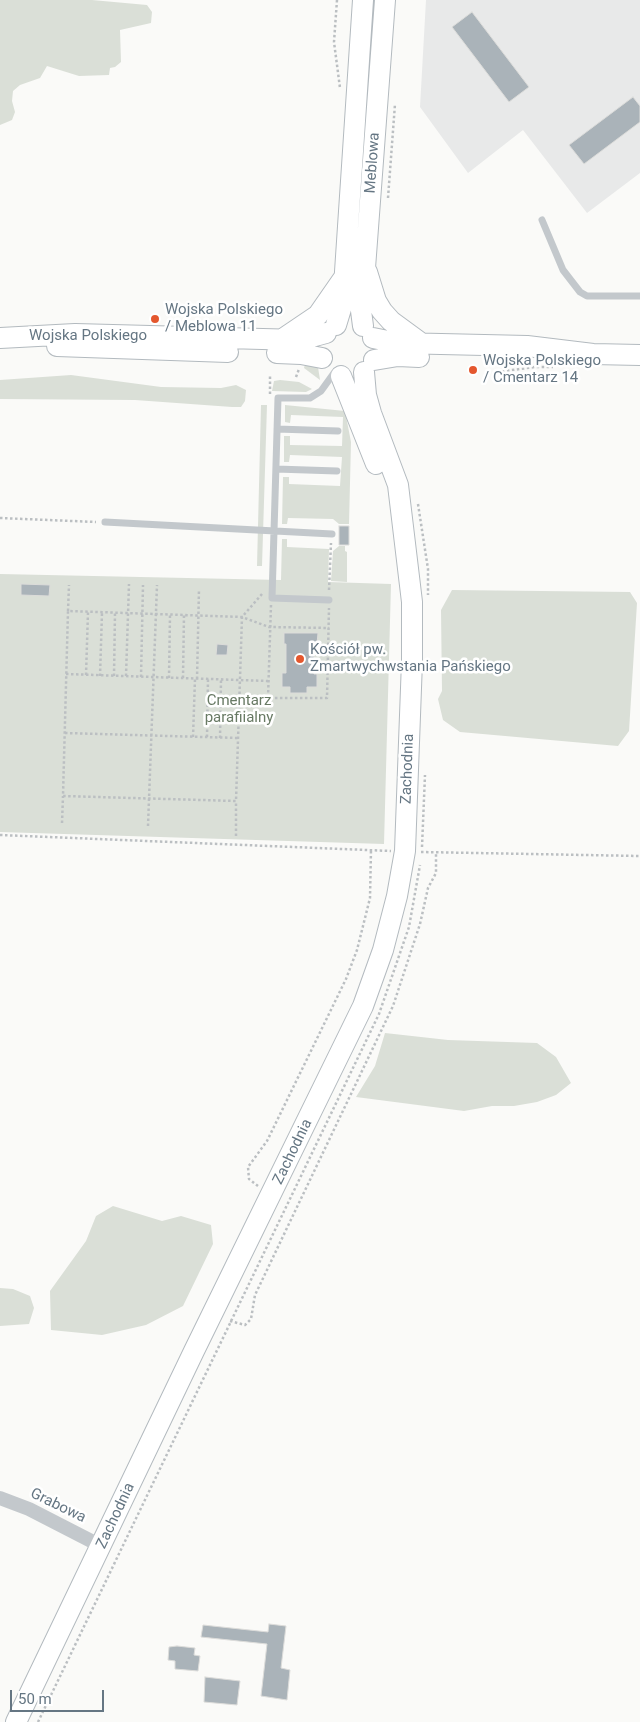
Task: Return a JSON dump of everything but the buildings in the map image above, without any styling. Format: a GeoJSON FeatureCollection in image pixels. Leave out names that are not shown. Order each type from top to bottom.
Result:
{"type":"FeatureCollection","features":[{"type":"Feature","properties":{"kind":"main road","name":"Meblowa"},"geometry":{"type":"LineString","coordinates":[[331,329],[343,302],[363,0]]}},
{"type":"Feature","properties":{"kind":"main road","name":"Meblowa"},"geometry":{"type":"LineString","coordinates":[[368,332],[360,303],[365,268],[385,0]]}},
{"type":"Feature","properties":{"kind":"main road"},"geometry":{"type":"LineString","coordinates":[[365,268],[376,301],[382,311],[421,343]]}},
{"type":"Feature","properties":{"kind":"main road"},"geometry":{"type":"LineString","coordinates":[[281,340],[318,315],[344,277]]}},
{"type":"Feature","properties":{"kind":"main road"},"geometry":{"type":"LineString","coordinates":[[593,354],[533,360],[398,356],[369,366],[355,376],[332,369],[321,345],[331,329],[347,322],[398,343],[527,346],[593,354],[640,355]]}},
{"type":"Feature","properties":{"kind":"main road","name":"Wojska Polskiego"},"geometry":{"type":"LineString","coordinates":[[0,339],[75,334],[308,340],[331,329]]}},
{"type":"Feature","properties":{"kind":"main road"},"geometry":{"type":"LineString","coordinates":[[368,332],[376,351],[369,366]]}},
{"type":"Feature","properties":{"kind":"main road","name":"Wojska Polskiego"},"geometry":{"type":"LineString","coordinates":[[0,339],[84,348],[301,354],[332,369]]}},
{"type":"Feature","properties":{"kind":"main road","name":"Zachodnia"},"geometry":{"type":"LineString","coordinates":[[16,1722],[101,1546],[221,1317],[272,1194],[363,1006],[383,950],[396,896],[413,852],[412,602],[398,485],[369,404],[369,366]]}},
{"type":"Feature","properties":{"kind":"main road","name":"Zachodnia"},"geometry":{"type":"LineString","coordinates":[[332,369],[405,540]]}},
{"type":"Feature","properties":{"kind":"street","name":"Grabowa"},"geometry":{"type":"LineString","coordinates":[[0,1498],[29,1509],[101,1546]]}},
{"type":"Feature","properties":{"kind":"lane"},"geometry":{"type":"LineString","coordinates":[[542,220],[563,270],[580,292],[587,296],[640,296]]}},
{"type":"Feature","properties":{"kind":"lane"},"geometry":{"type":"LineString","coordinates":[[329,600],[272,598],[272,580],[278,398],[310,398],[321,391],[332,369]]}},
{"type":"Feature","properties":{"kind":"lane"},"geometry":{"type":"LineString","coordinates":[[277,429],[338,431]]}},
{"type":"Feature","properties":{"kind":"lane"},"geometry":{"type":"LineString","coordinates":[[276,469],[337,471]]}},
{"type":"Feature","properties":{"kind":"lane"},"geometry":{"type":"LineString","coordinates":[[104,522],[247,528],[274,533],[332,534]]}},
{"type":"Feature","properties":{"kind":"path"},"geometry":{"type":"LineString","coordinates":[[337,0],[334,42],[341,95]]}},
{"type":"Feature","properties":{"kind":"path"},"geometry":{"type":"LineString","coordinates":[[387,200],[395,95]]}},
{"type":"Feature","properties":{"kind":"path"},"geometry":{"type":"LineString","coordinates":[[497,372],[535,366],[555,367]]}},
{"type":"Feature","properties":{"kind":"path"},"geometry":{"type":"LineString","coordinates":[[416,498],[428,568],[428,601]]}},
{"type":"Feature","properties":{"kind":"path"},"geometry":{"type":"LineString","coordinates":[[0,518],[104,522]]}},
{"type":"Feature","properties":{"kind":"path"},"geometry":{"type":"LineString","coordinates":[[272,598],[269,628],[268,698],[327,698],[332,534]]}},
{"type":"Feature","properties":{"kind":"path"},"geometry":{"type":"LineString","coordinates":[[236,836],[242,617],[272,580]]}},
{"type":"Feature","properties":{"kind":"path"},"geometry":{"type":"LineString","coordinates":[[126,676],[129,584]]}},
{"type":"Feature","properties":{"kind":"path"},"geometry":{"type":"LineString","coordinates":[[62,823],[69,585]]}},
{"type":"Feature","properties":{"kind":"path"},"geometry":{"type":"LineString","coordinates":[[140,677],[143,585]]}},
{"type":"Feature","properties":{"kind":"path"},"geometry":{"type":"LineString","coordinates":[[148,826],[157,585]]}},
{"type":"Feature","properties":{"kind":"path"},"geometry":{"type":"LineString","coordinates":[[193,737],[199,589]]}},
{"type":"Feature","properties":{"kind":"path"},"geometry":{"type":"LineString","coordinates":[[68,612],[242,617],[269,628],[329,628]]}},
{"type":"Feature","properties":{"kind":"path"},"geometry":{"type":"LineString","coordinates":[[86,675],[88,612]]}},
{"type":"Feature","properties":{"kind":"path"},"geometry":{"type":"LineString","coordinates":[[100,676],[102,613]]}},
{"type":"Feature","properties":{"kind":"path"},"geometry":{"type":"LineString","coordinates":[[114,676],[115,613]]}},
{"type":"Feature","properties":{"kind":"path"},"geometry":{"type":"LineString","coordinates":[[169,678],[170,615]]}},
{"type":"Feature","properties":{"kind":"path"},"geometry":{"type":"LineString","coordinates":[[183,678],[184,615]]}},
{"type":"Feature","properties":{"kind":"path"},"geometry":{"type":"LineString","coordinates":[[66,674],[268,681]]}},
{"type":"Feature","properties":{"kind":"path"},"geometry":{"type":"LineString","coordinates":[[207,737],[208,679]]}},
{"type":"Feature","properties":{"kind":"path"},"geometry":{"type":"LineString","coordinates":[[220,738],[221,680]]}},
{"type":"Feature","properties":{"kind":"path"},"geometry":{"type":"LineString","coordinates":[[65,732],[238,738]]}},
{"type":"Feature","properties":{"kind":"path"},"geometry":{"type":"LineString","coordinates":[[38,1722],[221,1317],[387,994],[410,919],[413,852],[425,766]]}},
{"type":"Feature","properties":{"kind":"path"},"geometry":{"type":"LineString","coordinates":[[63,796],[236,802]]}},
{"type":"Feature","properties":{"kind":"path"},"geometry":{"type":"LineString","coordinates":[[0,835],[413,852],[640,856]]}},
{"type":"Feature","properties":{"kind":"path"},"geometry":{"type":"LineString","coordinates":[[272,1194],[249,1179],[248,1167],[267,1141],[346,979],[357,950],[370,898],[371,850]]}},
{"type":"Feature","properties":{"kind":"path"},"geometry":{"type":"LineString","coordinates":[[221,1317],[245,1326],[251,1320],[255,1294],[394,1006],[420,924],[428,888],[436,873],[436,852]]}},
{"type":"Feature","properties":{"kind":"shaded area"},"geometry":{"type":"Polygon","coordinates":[[[426,0],[640,0],[640,173],[587,213],[523,130],[468,173],[420,107],[426,0]]]}},
{"type":"Feature","properties":{"kind":"green space"},"geometry":{"type":"Polygon","coordinates":[[[0,0],[92,0],[147,5],[152,12],[151,23],[120,30],[121,62],[115,67],[110,68],[109,75],[79,76],[47,66],[40,78],[20,85],[13,91],[12,101],[15,112],[12,120],[0,125],[0,0]]]}},
{"type":"Feature","properties":{"kind":"green space"},"geometry":{"type":"Polygon","coordinates":[[[305,364],[318,367],[320,380],[304,368],[305,364]]]}},
{"type":"Feature","properties":{"kind":"green space"},"geometry":{"type":"Polygon","coordinates":[[[71,375],[161,387],[221,388],[236,385],[246,390],[245,401],[241,407],[232,407],[135,400],[0,399],[0,380],[71,375]]]}},
{"type":"Feature","properties":{"kind":"green space"},"geometry":{"type":"Polygon","coordinates":[[[274,381],[299,382],[312,389],[306,392],[272,391],[274,381]]]}},
{"type":"Feature","properties":{"kind":"green space"},"geometry":{"type":"Polygon","coordinates":[[[261,405],[267,405],[262,566],[257,566],[261,405]]]}},
{"type":"Feature","properties":{"kind":"green space"},"geometry":{"type":"Polygon","coordinates":[[[285,405],[345,411],[351,442],[349,524],[339,524],[333,519],[288,518],[287,524],[282,524],[283,477],[289,477],[289,484],[340,486],[342,457],[290,455],[289,462],[284,462],[284,436],[290,436],[290,445],[342,446],[343,417],[291,415],[290,423],[285,422],[285,405]]]}},
{"type":"Feature","properties":{"kind":"green space","name":"Cmentarz parafiialny"},"geometry":{"type":"Polygon","coordinates":[[[282,539],[287,539],[287,547],[329,549],[328,582],[391,584],[384,844],[0,832],[0,574],[281,580],[282,539]]]}},
{"type":"Feature","properties":{"kind":"green space"},"geometry":{"type":"Polygon","coordinates":[[[339,546],[345,546],[345,551],[347,552],[347,582],[331,581],[333,551],[339,546]]]}},
{"type":"Feature","properties":{"kind":"green space"},"geometry":{"type":"Polygon","coordinates":[[[452,590],[630,592],[637,603],[629,731],[618,746],[460,732],[443,720],[438,699],[442,691],[441,610],[452,590]]]}},
{"type":"Feature","properties":{"kind":"green space"},"geometry":{"type":"Polygon","coordinates":[[[385,1033],[448,1040],[537,1043],[556,1057],[571,1083],[556,1095],[537,1102],[514,1106],[492,1106],[464,1111],[356,1097],[375,1066],[385,1033]]]}},
{"type":"Feature","properties":{"kind":"green space"},"geometry":{"type":"Polygon","coordinates":[[[113,1206],[162,1221],[181,1216],[211,1225],[213,1244],[183,1306],[146,1325],[102,1335],[51,1330],[50,1291],[86,1241],[96,1216],[113,1206]]]}},
{"type":"Feature","properties":{"kind":"green space"},"geometry":{"type":"Polygon","coordinates":[[[0,1288],[13,1289],[30,1296],[34,1308],[29,1324],[0,1326],[0,1288]]]}},
{"type":"Feature","properties":{"kind":"place","name":"Wojska Polskiego / Meblowa 11"},"geometry":{"type":"Point","coordinates":[155,319]}},
{"type":"Feature","properties":{"kind":"place","name":"Wojska Polskiego / Cmentarz 14"},"geometry":{"type":"Point","coordinates":[473,370]}},
{"type":"Feature","properties":{"kind":"place","name":"Kościół pw. Zmartwychwstania Pańskiego"},"geometry":{"type":"Point","coordinates":[300,659]}}]}
